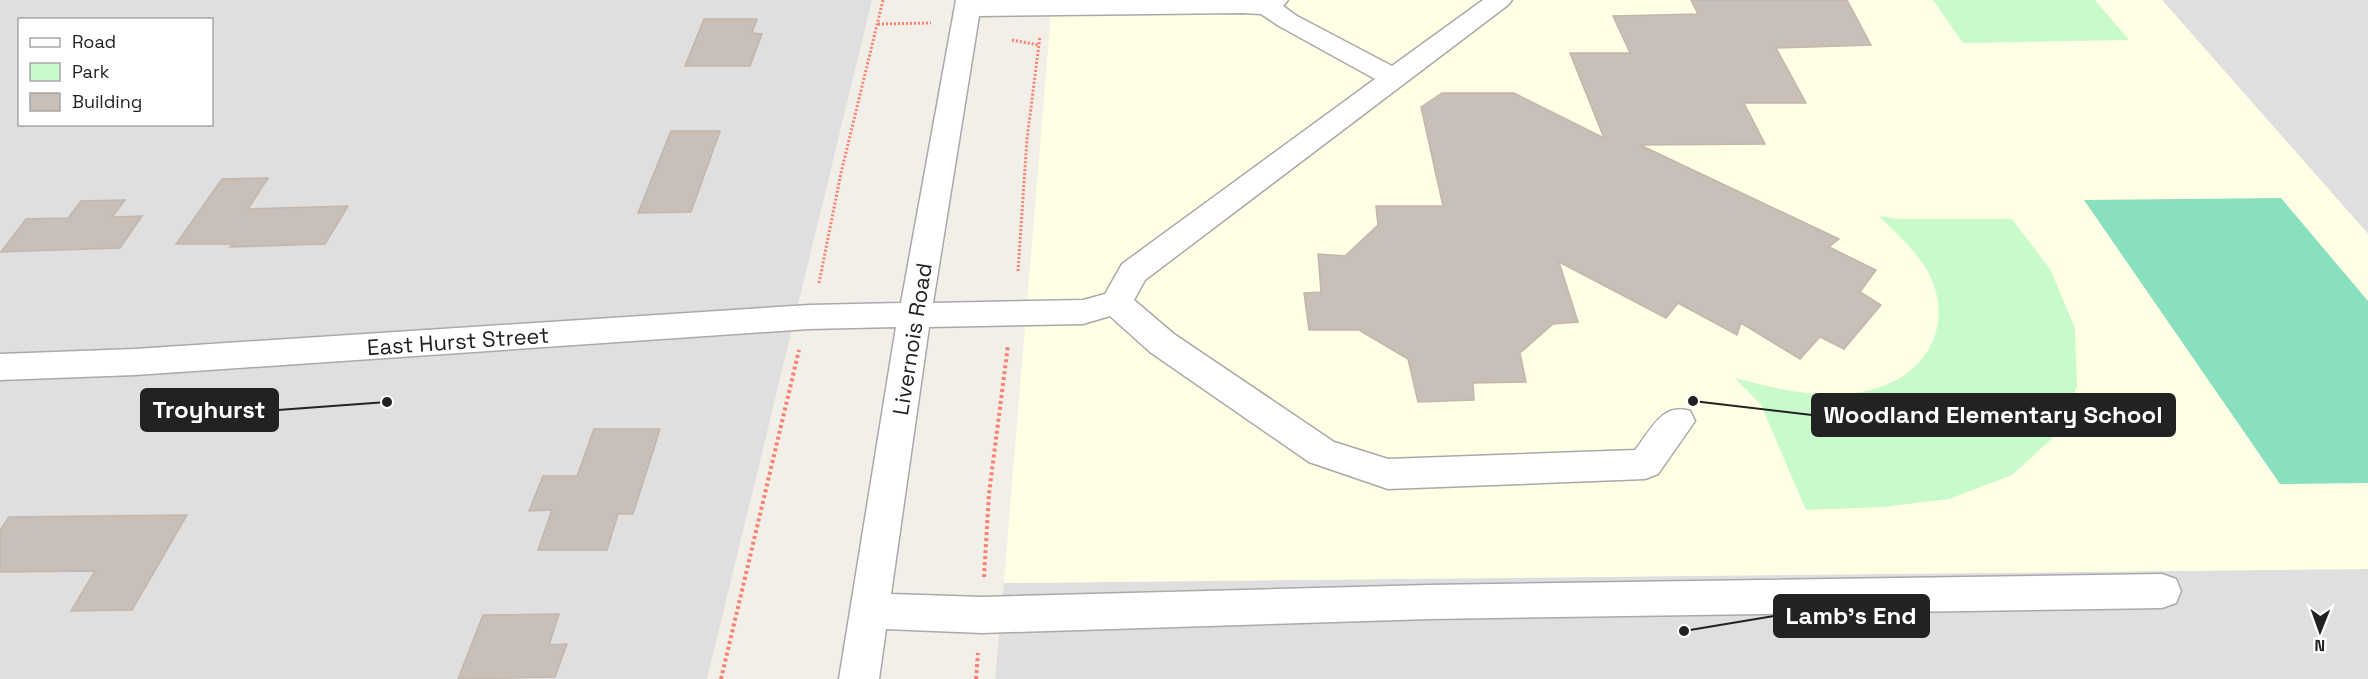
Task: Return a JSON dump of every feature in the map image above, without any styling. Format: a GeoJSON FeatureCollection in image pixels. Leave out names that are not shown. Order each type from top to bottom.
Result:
{"type":"FeatureCollection","features":[{"type":"Feature","properties":{"kind":"street"},"geometry":{"type":"LineString","coordinates":[[1499,0],[1133,272],[1116,303],[1162,343],[1322,452],[1388,474],[1645,464],[1678,421]]}},
{"type":"Feature","properties":{"kind":"street"},"geometry":{"type":"LineString","coordinates":[[969,4],[1271,4],[1288,21],[1394,78]]}},
{"type":"Feature","properties":{"kind":"street","name":"Livernois Road"},"geometry":{"type":"LineString","coordinates":[[859,679],[915,313],[969,4]]}},
{"type":"Feature","properties":{"kind":"street","name":"East Hurst Street"},"geometry":{"type":"LineString","coordinates":[[0,367],[146,361],[809,317],[915,313],[1083,312],[1116,303]]}},
{"type":"Feature","properties":{"kind":"street"},"geometry":{"type":"LineString","coordinates":[[869,611],[982,615],[1441,602],[2162,591]]}},
{"type":"Feature","properties":{"kind":"path"},"geometry":{"type":"LineString","coordinates":[[819,287],[841,173],[883,0]]}},
{"type":"Feature","properties":{"kind":"path"},"geometry":{"type":"LineString","coordinates":[[878,24],[932,23]]}},
{"type":"Feature","properties":{"kind":"path"},"geometry":{"type":"LineString","coordinates":[[1018,271],[1027,139],[1041,34]]}},
{"type":"Feature","properties":{"kind":"path"},"geometry":{"type":"LineString","coordinates":[[1005,39],[1039,45]]}},
{"type":"Feature","properties":{"kind":"path"},"geometry":{"type":"LineString","coordinates":[[983,587],[989,494],[1009,337]]}},
{"type":"Feature","properties":{"kind":"path"},"geometry":{"type":"LineString","coordinates":[[721,679],[800,345]]}},
{"type":"Feature","properties":{"kind":"shaded area"},"geometry":{"type":"Polygon","coordinates":[[[0,0],[872,0],[707,679],[0,679],[0,0]]]}},
{"type":"Feature","properties":{"kind":"shaded area"},"geometry":{"type":"Polygon","coordinates":[[[1052,0],[2162,0],[2368,234],[2368,569],[1004,583],[1052,0]]]}},
{"type":"Feature","properties":{"kind":"shaded area"},"geometry":{"type":"Polygon","coordinates":[[[2162,0],[2368,0],[2368,234],[2162,0]]]}},
{"type":"Feature","properties":{"kind":"shaded area"},"geometry":{"type":"Polygon","coordinates":[[[2368,569],[2368,679],[995,679],[1004,583],[2368,569]]]}},
{"type":"Feature","properties":{"kind":"green space"},"geometry":{"type":"Polygon","coordinates":[[[1933,0],[2095,0],[2129,40],[1963,43],[1933,0]]]}},
{"type":"Feature","properties":{"kind":"green space"},"geometry":{"type":"Polygon","coordinates":[[[2281,198],[2368,301],[2368,483],[2280,484],[2084,200],[2281,198]]]}},
{"type":"Feature","properties":{"kind":"green space"},"geometry":{"type":"Polygon","coordinates":[[[1879,216],[1899,219],[2012,219],[2050,269],[2075,328],[2077,386],[2057,434],[2012,475],[1949,499],[1882,507],[1806,510],[1761,405],[1735,378],[1797,392],[1845,394],[1883,386],[1902,376],[1918,363],[1930,347],[1937,329],[1939,309],[1935,288],[1920,260],[1879,216]]]}},
{"type":"Feature","properties":{"kind":"building"},"geometry":{"type":"Polygon","coordinates":[[[1691,0],[1847,0],[1871,45],[1776,48],[1806,103],[1744,103],[1765,144],[1640,145],[1839,239],[1829,247],[1876,270],[1860,292],[1881,305],[1844,349],[1820,337],[1800,359],[1741,323],[1737,335],[1678,303],[1666,318],[1559,262],[1578,322],[1553,324],[1520,353],[1526,382],[1473,383],[1474,400],[1418,402],[1408,359],[1359,330],[1309,330],[1304,293],[1321,292],[1318,254],[1345,256],[1378,225],[1376,206],[1443,206],[1421,107],[1442,93],[1514,93],[1604,138],[1570,53],[1630,53],[1613,16],[1698,14],[1691,0]]]}},
{"type":"Feature","properties":{"kind":"building"},"geometry":{"type":"Polygon","coordinates":[[[704,19],[757,19],[752,33],[762,34],[750,66],[685,66],[704,19]]]}},
{"type":"Feature","properties":{"kind":"building"},"geometry":{"type":"Polygon","coordinates":[[[671,131],[720,131],[691,212],[638,213],[671,131]]]}},
{"type":"Feature","properties":{"kind":"building"},"geometry":{"type":"Polygon","coordinates":[[[268,178],[248,209],[348,206],[325,244],[230,247],[233,244],[176,244],[222,179],[268,178]]]}},
{"type":"Feature","properties":{"kind":"building"},"geometry":{"type":"Polygon","coordinates":[[[125,200],[112,217],[142,216],[120,248],[1,252],[26,219],[68,218],[81,201],[125,200]]]}},
{"type":"Feature","properties":{"kind":"building"},"geometry":{"type":"Polygon","coordinates":[[[594,429],[660,429],[633,514],[618,514],[607,550],[538,550],[552,510],[529,511],[543,476],[577,476],[594,429]]]}},
{"type":"Feature","properties":{"kind":"building"},"geometry":{"type":"Polygon","coordinates":[[[187,515],[132,610],[71,611],[95,571],[0,572],[0,530],[9,517],[187,515]]]}},
{"type":"Feature","properties":{"kind":"building"},"geometry":{"type":"Polygon","coordinates":[[[559,614],[549,645],[567,644],[555,677],[458,679],[483,615],[559,614]]]}},
{"type":"Feature","properties":{"kind":"place","name":"Woodland Elementary School"},"geometry":{"type":"Point","coordinates":[1693,401]}},
{"type":"Feature","properties":{"kind":"place","name":"Troyhurst"},"geometry":{"type":"Point","coordinates":[387,402]}},
{"type":"Feature","properties":{"kind":"place","name":"Lamb's End"},"geometry":{"type":"Point","coordinates":[1684,631]}}]}
